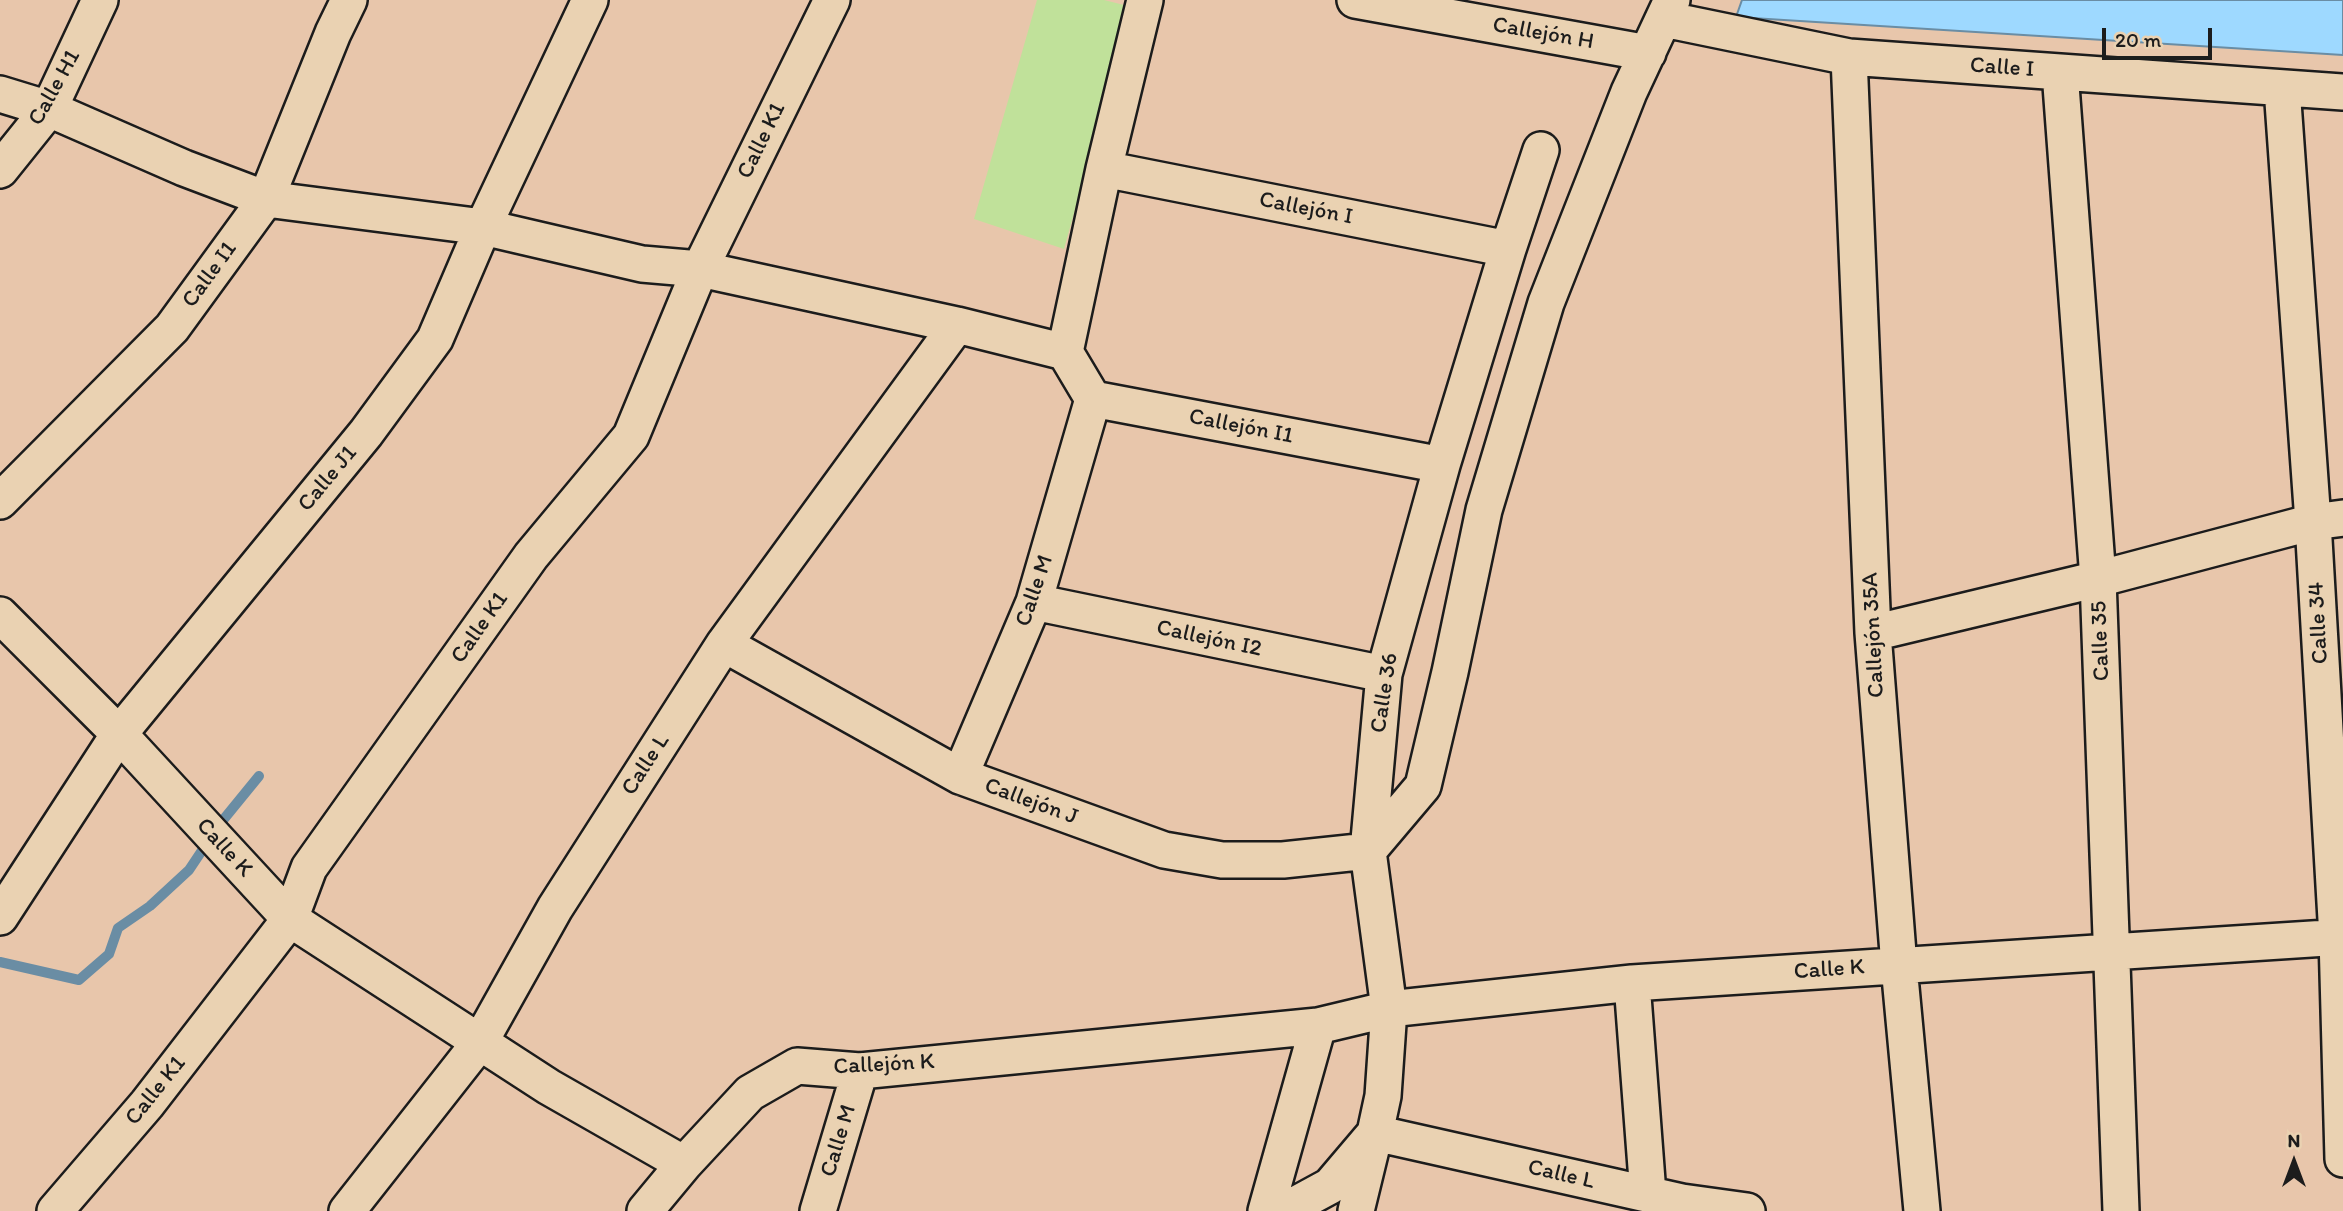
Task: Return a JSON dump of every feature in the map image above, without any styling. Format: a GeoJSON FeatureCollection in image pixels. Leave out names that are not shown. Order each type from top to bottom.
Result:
{"type":"FeatureCollection","features":[{"type":"Feature","properties":{"kind":"street","name":"Calle H1"},"geometry":{"type":"LineString","coordinates":[[0,170],[48,109],[100,0]]}},
{"type":"Feature","properties":{"kind":"street","name":"Calle I1"},"geometry":{"type":"LineString","coordinates":[[0,501],[172,328],[266,199],[349,0]]}},
{"type":"Feature","properties":{"kind":"street","name":"Calle J1"},"geometry":{"type":"LineString","coordinates":[[0,917],[119,734],[366,433],[435,339],[483,227],[590,0]]}},
{"type":"Feature","properties":{"kind":"street","name":"Calle K1"},"geometry":{"type":"LineString","coordinates":[[55,1211],[147,1104],[290,919],[309,868],[324,846],[531,556],[631,436],[700,269],[832,0]]}},
{"type":"Feature","properties":{"kind":"street"},"geometry":{"type":"LineString","coordinates":[[1093,399],[1065,352],[1104,169],[1145,0]]}},
{"type":"Feature","properties":{"kind":"street","name":"Callejón H"},"geometry":{"type":"LineString","coordinates":[[1354,0],[1648,53]]}},
{"type":"Feature","properties":{"kind":"street"},"geometry":{"type":"LineString","coordinates":[[1368,851],[1423,786],[1484,510],[1546,303],[1629,92],[1668,10]]}},
{"type":"Feature","properties":{"kind":"street","name":"Calle I"},"geometry":{"type":"LineString","coordinates":[[1668,10],[1849,57],[2343,92]]}},
{"type":"Feature","properties":{"kind":"street","name":"Callejón 35A"},"geometry":{"type":"LineString","coordinates":[[1849,57],[1873,633],[1899,966],[1922,1211]]}},
{"type":"Feature","properties":{"kind":"street","name":"Calle 35"},"geometry":{"type":"LineString","coordinates":[[2060,72],[2098,579],[2121,1211]]}},
{"type":"Feature","properties":{"kind":"street","name":"Calle 34"},"geometry":{"type":"LineString","coordinates":[[2282,88],[2328,520],[2340,937],[2343,1159]]}},
{"type":"Feature","properties":{"kind":"street"},"geometry":{"type":"LineString","coordinates":[[0,94],[48,109],[184,168],[266,199],[483,227],[642,264],[700,269],[957,325],[1065,352]]}},
{"type":"Feature","properties":{"kind":"street","name":"Calle 36"},"geometry":{"type":"LineString","coordinates":[[1284,1211],[1330,1186],[1375,1133],[1383,1096],[1389,1009],[1368,851],[1384,674],[1442,465],[1541,150]]}},
{"type":"Feature","properties":{"kind":"street","name":"Callejón I"},"geometry":{"type":"LineString","coordinates":[[1104,169],[1508,250]]}},
{"type":"Feature","properties":{"kind":"street","name":"Calle L"},"geometry":{"type":"LineString","coordinates":[[348,1211],[480,1042],[555,908],[724,644],[957,325]]}},
{"type":"Feature","properties":{"kind":"street","name":"Callejón I1"},"geometry":{"type":"LineString","coordinates":[[1093,399],[1442,465]]}},
{"type":"Feature","properties":{"kind":"street","name":"Calle M"},"geometry":{"type":"LineString","coordinates":[[960,776],[1034,602],[1093,399]]}},
{"type":"Feature","properties":{"kind":"street"},"geometry":{"type":"LineString","coordinates":[[1873,633],[2328,520]]}},
{"type":"Feature","properties":{"kind":"street","name":"Callejón I2"},"geometry":{"type":"LineString","coordinates":[[1034,602],[1384,674]]}},
{"type":"Feature","properties":{"kind":"street","name":"Calle K"},"geometry":{"type":"LineString","coordinates":[[0,615],[119,734],[290,919],[480,1042]]}},
{"type":"Feature","properties":{"kind":"street","name":"Callejón J"},"geometry":{"type":"LineString","coordinates":[[724,644],[960,776],[1164,850],[1222,860],[1283,860],[1368,851]]}},
{"type":"Feature","properties":{"kind":"street","name":"Calle K"},"geometry":{"type":"LineString","coordinates":[[1318,1026],[1389,1009],[1632,984],[2340,937]]}},
{"type":"Feature","properties":{"kind":"street"},"geometry":{"type":"LineString","coordinates":[[1632,984],[1648,1194]]}},
{"type":"Feature","properties":{"kind":"street"},"geometry":{"type":"LineString","coordinates":[[1266,1211],[1318,1026]]}},
{"type":"Feature","properties":{"kind":"street","name":"Callejón K"},"geometry":{"type":"LineString","coordinates":[[645,1211],[684,1164],[750,1094],[797,1066],[860,1071],[1318,1026]]}},
{"type":"Feature","properties":{"kind":"street"},"geometry":{"type":"LineString","coordinates":[[480,1042],[549,1087],[684,1164]]}},
{"type":"Feature","properties":{"kind":"street","name":"Calle M"},"geometry":{"type":"LineString","coordinates":[[818,1211],[860,1071]]}},
{"type":"Feature","properties":{"kind":"street"},"geometry":{"type":"LineString","coordinates":[[1356,1211],[1375,1133]]}},
{"type":"Feature","properties":{"kind":"street","name":"Calle L"},"geometry":{"type":"LineString","coordinates":[[1375,1133],[1648,1194],[1681,1207],[1747,1211]]}},
{"type":"Feature","properties":{"kind":"green space"},"geometry":{"type":"Polygon","coordinates":[[[1037,0],[1104,0],[1132,7],[1064,249],[974,219],[1037,0]]]}},
{"type":"Feature","properties":{"kind":"water"},"geometry":{"type":"Polygon","coordinates":[[[1742,0],[2343,0],[2343,55],[1736,17],[1742,0]]]}},
{"type":"Feature","properties":{"kind":"waterway"},"geometry":{"type":"LineString","coordinates":[[0,962],[79,980],[109,954],[118,928],[150,906],[189,870],[219,825],[259,776]]}}]}
